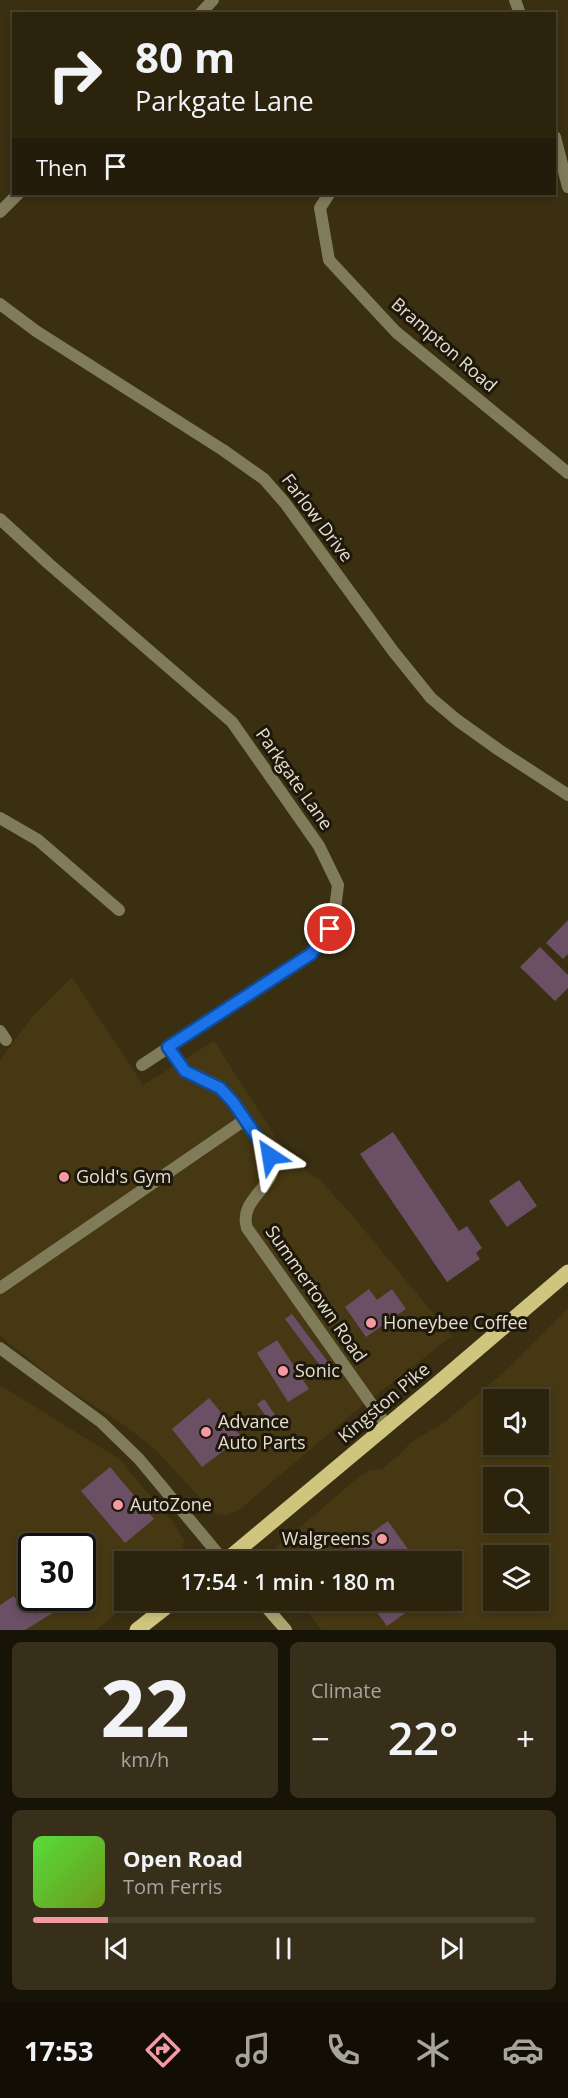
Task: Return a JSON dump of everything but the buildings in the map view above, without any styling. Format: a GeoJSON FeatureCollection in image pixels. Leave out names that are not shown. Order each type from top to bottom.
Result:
{"type":"FeatureCollection","features":[{"type":"Feature","properties":{"kind":"main road","name":"Kingston Pike"},"geometry":{"type":"LineString","coordinates":[[236,1551],[568,1272]]}},
{"type":"Feature","properties":{"kind":"main road"},"geometry":{"type":"LineString","coordinates":[[137,1630],[161,1611]]}},
{"type":"Feature","properties":{"kind":"main road"},"geometry":{"type":"LineString","coordinates":[[270,1611],[286,1630]]}},
{"type":"Feature","properties":{"kind":"street"},"geometry":{"type":"LineString","coordinates":[[202,12],[213,0]]}},
{"type":"Feature","properties":{"kind":"street"},"geometry":{"type":"LineString","coordinates":[[556,141],[568,187]]}},
{"type":"Feature","properties":{"kind":"street"},"geometry":{"type":"LineString","coordinates":[[0,212],[17,195]]}},
{"type":"Feature","properties":{"kind":"street","name":"Brampton Road"},"geometry":{"type":"LineString","coordinates":[[328,195],[320,208],[328,260],[396,332],[568,473]]}},
{"type":"Feature","properties":{"kind":"street","name":"Farlow Drive"},"geometry":{"type":"LineString","coordinates":[[0,304],[36,331],[264,479],[285,503],[393,651],[431,698],[498,750],[568,795]]}},
{"type":"Feature","properties":{"kind":"street","name":"Parkgate Lane"},"geometry":{"type":"LineString","coordinates":[[0,519],[232,722],[319,846],[338,885],[333,925],[311,954],[142,1065]]}},
{"type":"Feature","properties":{"kind":"street"},"geometry":{"type":"LineString","coordinates":[[0,818],[38,840],[119,910]]}},
{"type":"Feature","properties":{"kind":"street","name":"Summertown Road"},"geometry":{"type":"LineString","coordinates":[[168,1047],[185,1071],[220,1088],[233,1102],[274,1163],[273,1173],[248,1207],[245,1222],[247,1228],[387,1426]]}},
{"type":"Feature","properties":{"kind":"street"},"geometry":{"type":"LineString","coordinates":[[0,1288],[246,1119]]}},
{"type":"Feature","properties":{"kind":"street"},"geometry":{"type":"LineString","coordinates":[[0,1348],[101,1422],[139,1459],[216,1551]]}},
{"type":"Feature","properties":{"kind":"shaded area"},"geometry":{"type":"Polygon","coordinates":[[[72,977],[143,1085],[214,1041],[291,1161],[320,1180],[452,1336],[352,1414],[239,1510],[227,1515],[212,1511],[154,1448],[121,1423],[60,1384],[0,1336],[0,1060],[31,1018],[72,977]]]}},
{"type":"Feature","properties":{"kind":"shaded area"},"geometry":{"type":"Polygon","coordinates":[[[568,1309],[568,1630],[322,1630],[306,1611],[462,1611],[462,1551],[273,1550],[360,1476],[370,1470],[382,1469],[410,1443],[446,1421],[483,1390],[483,1455],[549,1455],[549,1389],[484,1389],[512,1365],[568,1309]]]}},
{"type":"Feature","properties":{"kind":"shaded area"},"geometry":{"type":"Polygon","coordinates":[[[0,1385],[119,1459],[172,1521],[184,1540],[182,1551],[114,1551],[114,1611],[119,1611],[96,1630],[0,1630],[0,1385]]]}},
{"type":"Feature","properties":{"kind":"place","name":"Gold's Gym"},"geometry":{"type":"Point","coordinates":[64,1177]}},
{"type":"Feature","properties":{"kind":"place","name":"Honeybee Coffee"},"geometry":{"type":"Point","coordinates":[371,1323]}},
{"type":"Feature","properties":{"kind":"place","name":"Sonic"},"geometry":{"type":"Point","coordinates":[283,1371]}},
{"type":"Feature","properties":{"kind":"place","name":"Advance Auto Parts"},"geometry":{"type":"Point","coordinates":[206,1432]}},
{"type":"Feature","properties":{"kind":"place","name":"AutoZone"},"geometry":{"type":"Point","coordinates":[118,1505]}},
{"type":"Feature","properties":{"kind":"place","name":"Walgreens"},"geometry":{"type":"Point","coordinates":[382,1539]}},
{"type":"Feature","properties":{"kind":"route"},"geometry":{"type":"LineString","coordinates":[[270,1156],[246,1119],[220,1088],[185,1071],[168,1047],[243,996],[311,954],[330,929]]}}]}
